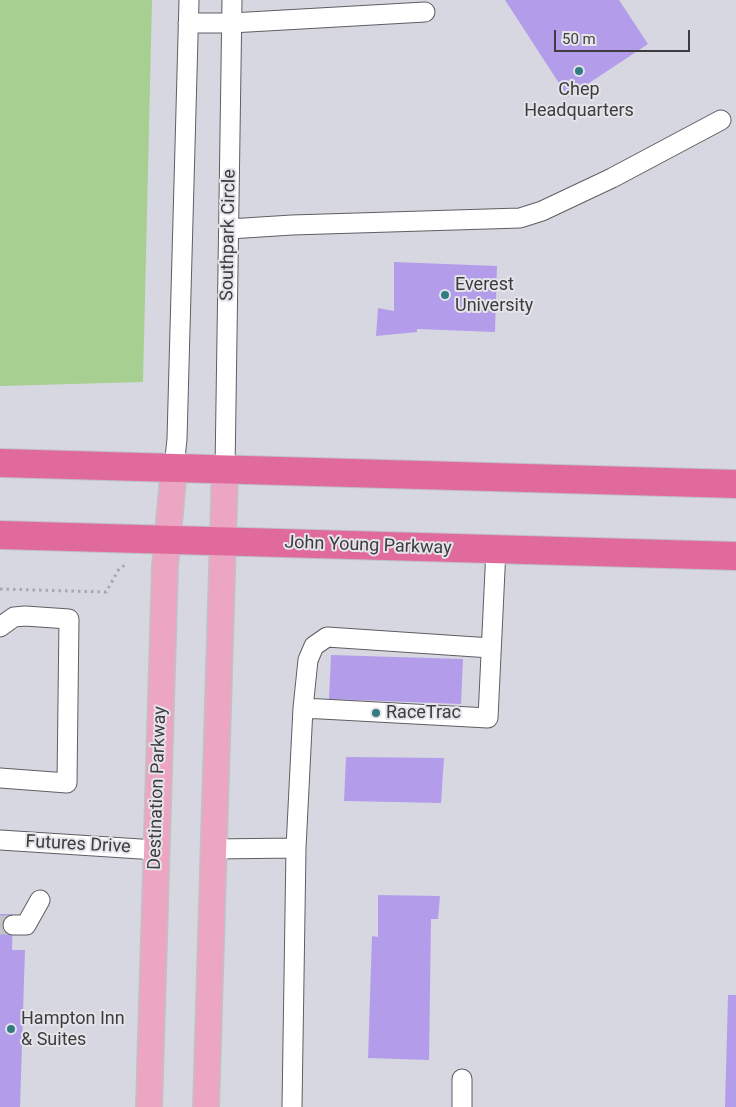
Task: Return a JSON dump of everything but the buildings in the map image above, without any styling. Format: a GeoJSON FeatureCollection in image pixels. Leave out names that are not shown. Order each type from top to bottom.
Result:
{"type":"FeatureCollection","features":[{"type":"Feature","properties":{"kind":"highway"},"geometry":{"type":"LineString","coordinates":[[0,463],[736,484]]}},
{"type":"Feature","properties":{"kind":"highway","name":"John Young Parkway"},"geometry":{"type":"LineString","coordinates":[[0,536],[736,556]]}},
{"type":"Feature","properties":{"kind":"main road","name":"Destination Parkway"},"geometry":{"type":"LineString","coordinates":[[149,1107],[167,540],[174,468]]}},
{"type":"Feature","properties":{"kind":"main road"},"geometry":{"type":"LineString","coordinates":[[206,1107],[225,470]]}},
{"type":"Feature","properties":{"kind":"street"},"geometry":{"type":"LineString","coordinates":[[174,468],[177,439],[189,0]]}},
{"type":"Feature","properties":{"kind":"street","name":"Southpark Circle"},"geometry":{"type":"LineString","coordinates":[[225,470],[232,0]]}},
{"type":"Feature","properties":{"kind":"street"},"geometry":{"type":"LineString","coordinates":[[188,23],[231,24],[425,12]]}},
{"type":"Feature","properties":{"kind":"street"},"geometry":{"type":"LineString","coordinates":[[229,229],[292,225],[520,218],[542,211],[612,178],[721,120]]}},
{"type":"Feature","properties":{"kind":"street"},"geometry":{"type":"LineString","coordinates":[[302,708],[488,718],[496,549]]}},
{"type":"Feature","properties":{"kind":"street"},"geometry":{"type":"LineString","coordinates":[[0,627],[14,617],[69,619],[67,783],[0,778]]}},
{"type":"Feature","properties":{"kind":"street"},"geometry":{"type":"LineString","coordinates":[[292,1107],[296,848],[302,708],[308,660],[314,646],[328,637],[491,648]]}},
{"type":"Feature","properties":{"kind":"street","name":"Futures Drive"},"geometry":{"type":"LineString","coordinates":[[0,840],[156,850]]}},
{"type":"Feature","properties":{"kind":"street"},"geometry":{"type":"LineString","coordinates":[[213,849],[296,848]]}},
{"type":"Feature","properties":{"kind":"street"},"geometry":{"type":"LineString","coordinates":[[13,925],[26,925],[40,900]]}},
{"type":"Feature","properties":{"kind":"street"},"geometry":{"type":"LineString","coordinates":[[462,1079],[462,1107]]}},
{"type":"Feature","properties":{"kind":"path"},"geometry":{"type":"LineString","coordinates":[[0,589],[106,592],[119,570],[125,564]]}},
{"type":"Feature","properties":{"kind":"shaded area"},"geometry":{"type":"Polygon","coordinates":[[[0,0],[736,0],[736,1107],[0,1107],[0,0]]]}},
{"type":"Feature","properties":{"kind":"green space"},"geometry":{"type":"Polygon","coordinates":[[[0,0],[152,0],[143,382],[0,386],[0,0]]]}},
{"type":"Feature","properties":{"kind":"tunnel"},"geometry":{"type":"LineString","coordinates":[[0,925],[13,925]]}},
{"type":"Feature","properties":{"kind":"place","name":"Chep Headquarters"},"geometry":{"type":"Point","coordinates":[579,71]}},
{"type":"Feature","properties":{"kind":"place","name":"Everest University"},"geometry":{"type":"Point","coordinates":[445,295]}},
{"type":"Feature","properties":{"kind":"place","name":"RaceTrac"},"geometry":{"type":"Point","coordinates":[376,713]}},
{"type":"Feature","properties":{"kind":"place","name":"Hampton Inn & Suites"},"geometry":{"type":"Point","coordinates":[11,1029]}}]}
